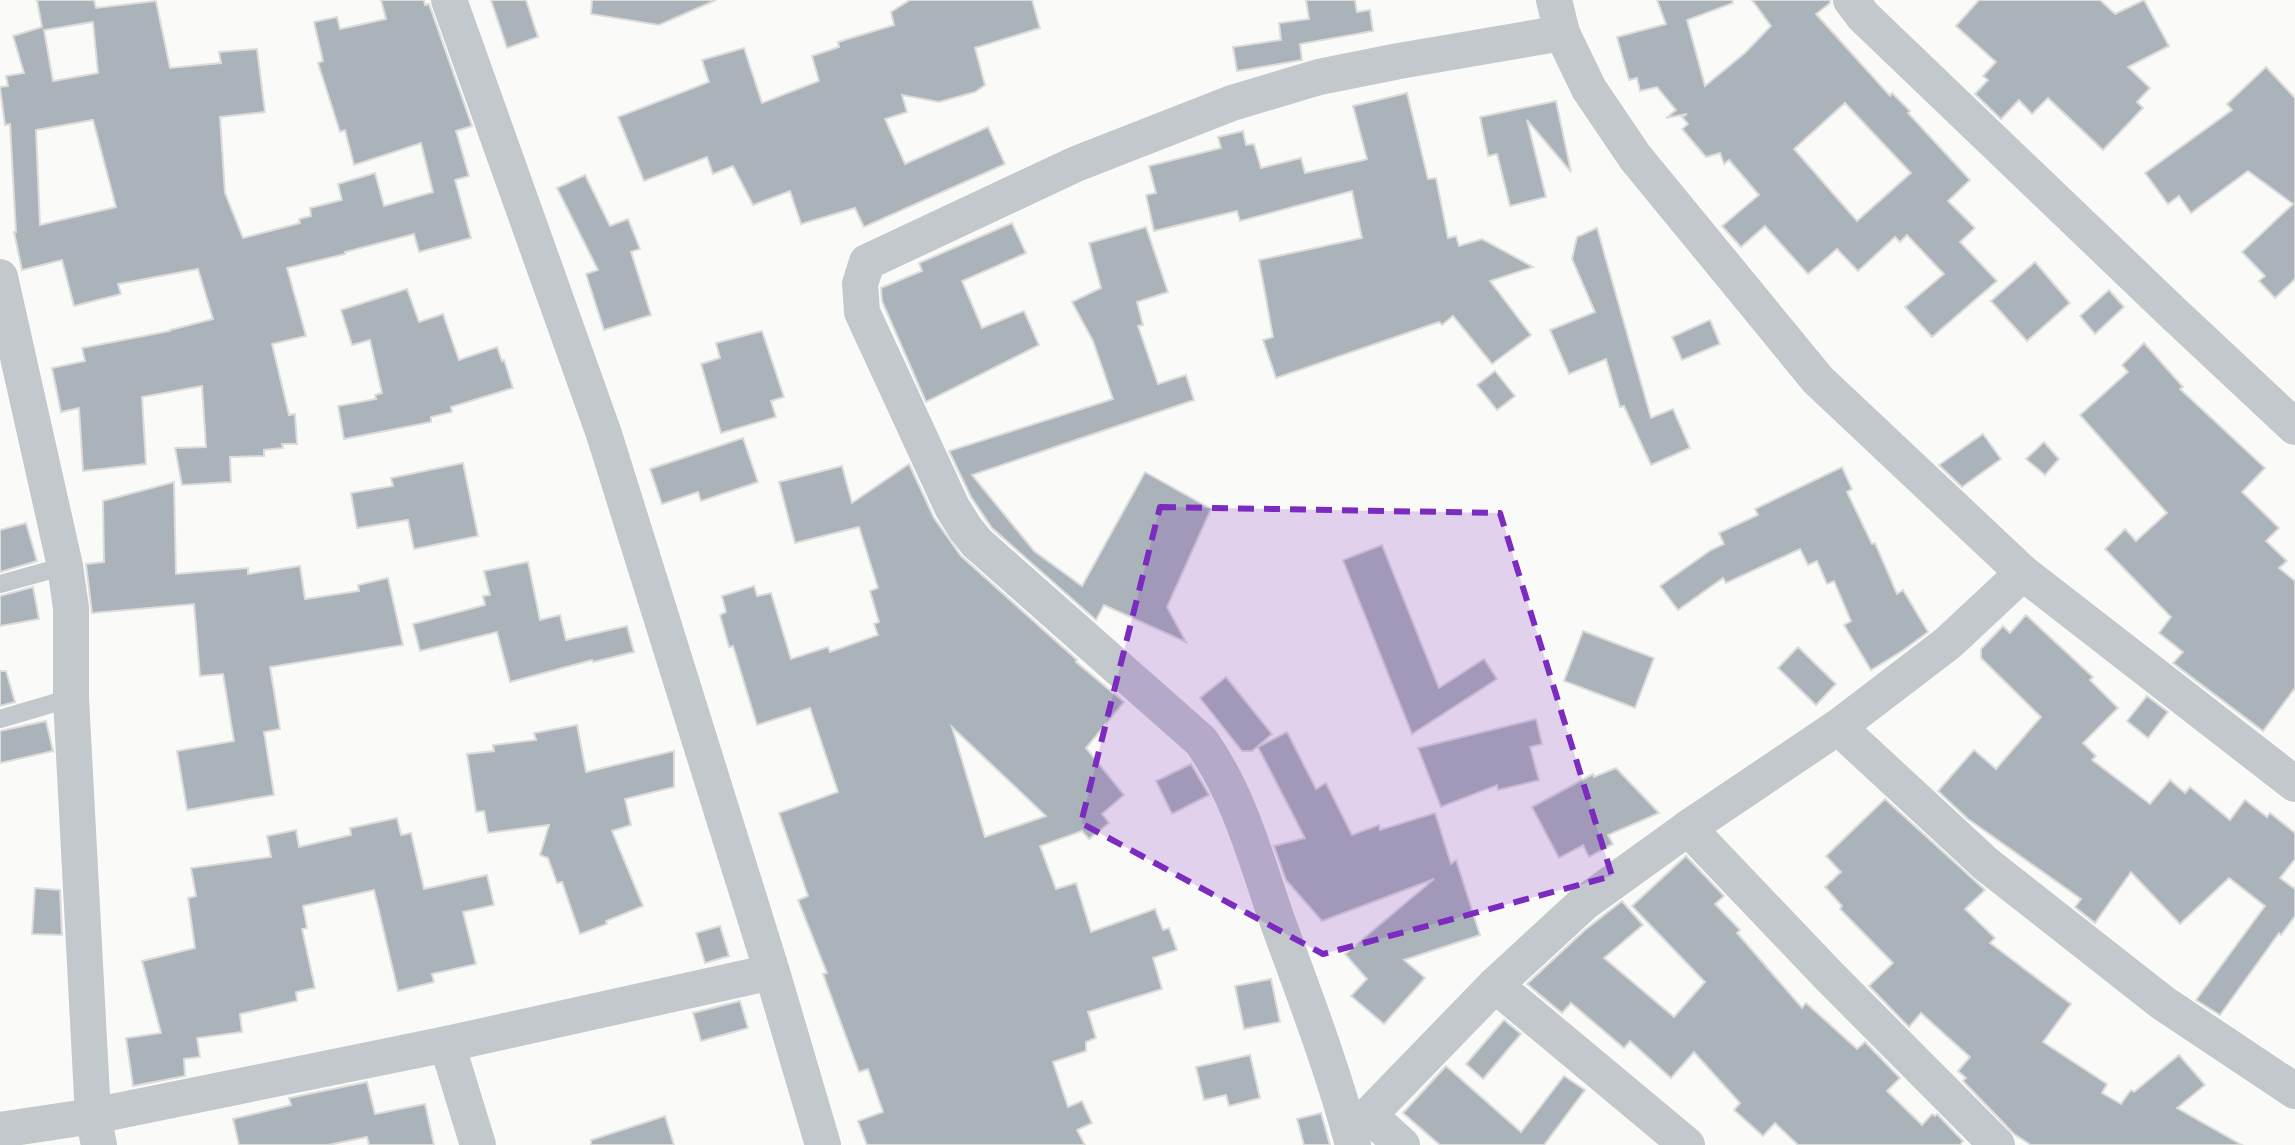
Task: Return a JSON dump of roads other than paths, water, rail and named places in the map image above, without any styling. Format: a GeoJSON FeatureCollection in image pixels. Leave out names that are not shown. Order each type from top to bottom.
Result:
{"type":"FeatureCollection","features":[{"type":"Feature","properties":{"kind":"street"},"geometry":{"type":"LineString","coordinates":[[449,0],[604,434],[823,1145]]}},
{"type":"Feature","properties":{"kind":"street"},"geometry":{"type":"LineString","coordinates":[[1851,0],[1863,16],[2295,427]]}},
{"type":"Feature","properties":{"kind":"street"},"geometry":{"type":"LineString","coordinates":[[1402,1145],[1357,1130],[1340,1096],[1230,790],[1201,741],[977,543],[952,507],[862,312],[860,284],[867,262],[1076,164],[1232,103],[1319,77],[1558,17],[1589,89],[1635,157],[1818,380],[2023,573],[2295,784]]}},
{"type":"Feature","properties":{"kind":"street"},"geometry":{"type":"LineString","coordinates":[[0,277],[65,566],[71,608],[71,698],[96,1131]]}},
{"type":"Feature","properties":{"kind":"street"},"geometry":{"type":"LineString","coordinates":[[1357,1130],[1495,985],[1584,903],[1688,828],[1838,727],[1948,643],[2023,573]]}},
{"type":"Feature","properties":{"kind":"street"},"geometry":{"type":"LineString","coordinates":[[1838,727],[1986,864],[2163,1003],[2295,1091]]}},
{"type":"Feature","properties":{"kind":"street"},"geometry":{"type":"LineString","coordinates":[[1688,828],[1997,1145]]}},
{"type":"Feature","properties":{"kind":"street"},"geometry":{"type":"LineString","coordinates":[[0,1130],[96,1131],[447,1044],[772,972]]}},
{"type":"Feature","properties":{"kind":"street"},"geometry":{"type":"LineString","coordinates":[[1495,985],[1687,1145]]}},
{"type":"Feature","properties":{"kind":"street"},"geometry":{"type":"LineString","coordinates":[[447,1044],[478,1145]]}},
{"type":"Feature","properties":{"kind":"lane"},"geometry":{"type":"LineString","coordinates":[[0,584],[65,566]]}},
{"type":"Feature","properties":{"kind":"lane"},"geometry":{"type":"LineString","coordinates":[[0,719],[71,698]]}}]}
